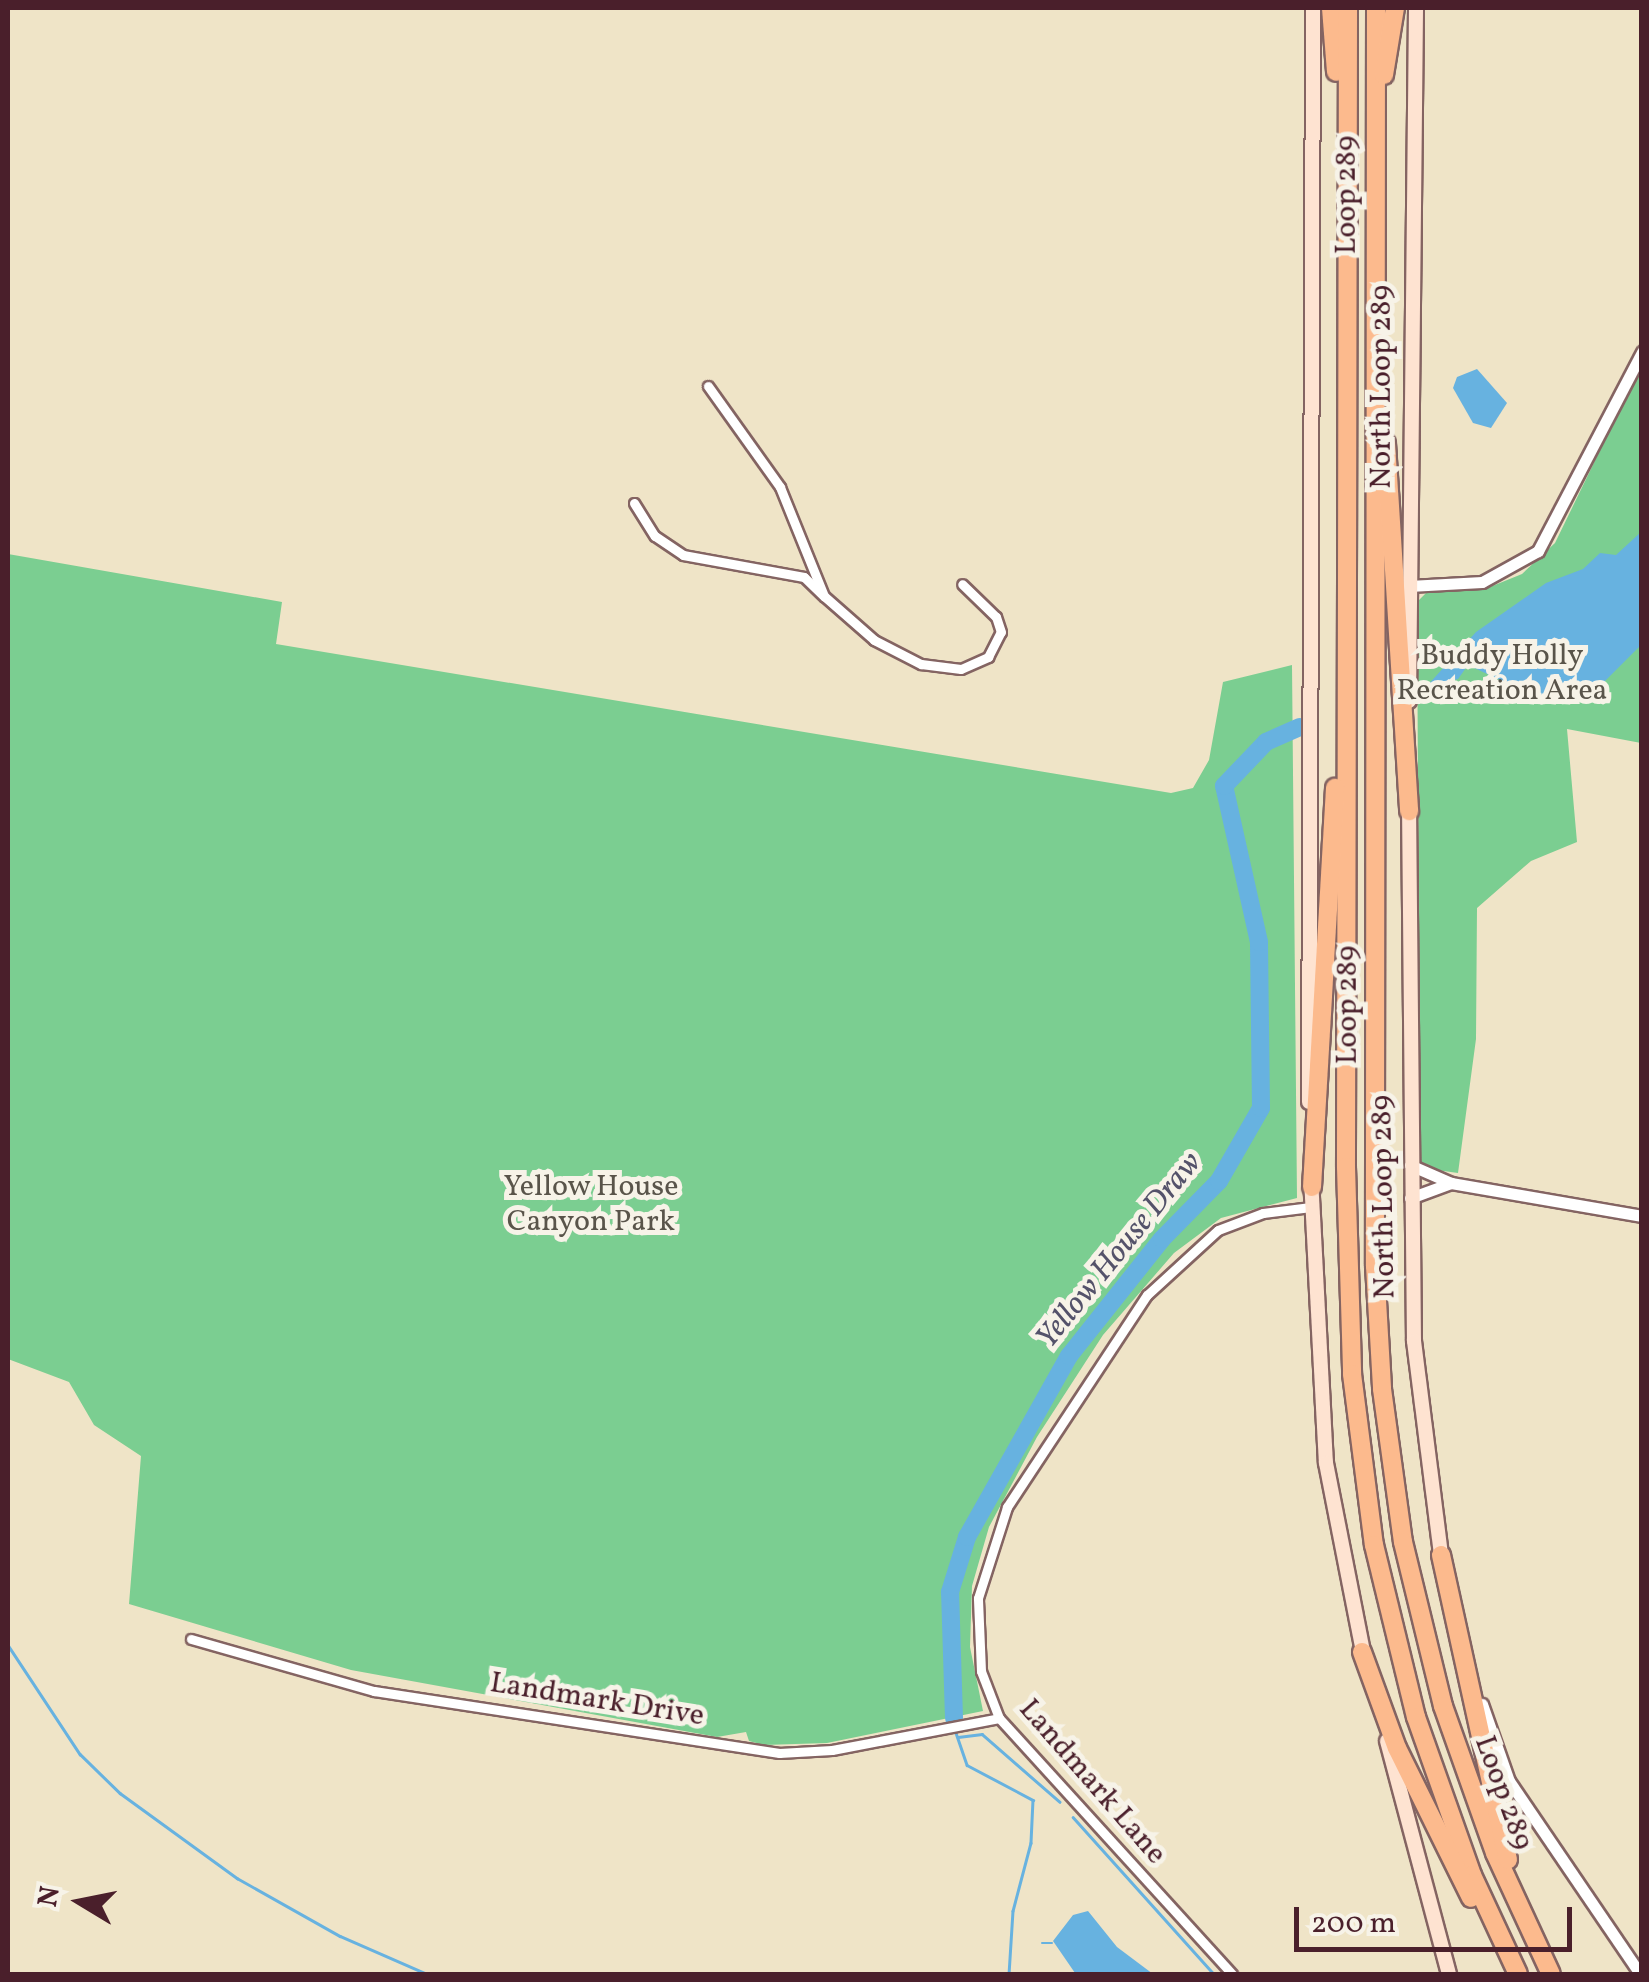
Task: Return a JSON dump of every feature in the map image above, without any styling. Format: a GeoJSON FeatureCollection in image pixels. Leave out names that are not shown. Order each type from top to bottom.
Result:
{"type":"FeatureCollection","features":[{"type":"Feature","properties":{"kind":"highway"},"geometry":{"type":"LineString","coordinates":[[1331,8],[1345,238]]}},
{"type":"Feature","properties":{"kind":"highway","name":"Loop 289"},"geometry":{"type":"LineString","coordinates":[[1348,8],[1348,1284],[1364,1480],[1392,1630],[1424,1744],[1516,1974]]}},
{"type":"Feature","properties":{"kind":"highway","name":"Loop 289"},"geometry":{"type":"LineString","coordinates":[[1376,8],[1376,1266],[1382,1389],[1403,1542],[1429,1656],[1476,1805],[1550,1974]]}},
{"type":"Feature","properties":{"kind":"highway"},"geometry":{"type":"LineString","coordinates":[[1374,160],[1396,8]]}},
{"type":"Feature","properties":{"kind":"highway"},"geometry":{"type":"LineString","coordinates":[[1374,310],[1383,342],[1409,811]]}},
{"type":"Feature","properties":{"kind":"highway"},"geometry":{"type":"LineString","coordinates":[[1312,1187],[1318,1029],[1346,698]]}},
{"type":"Feature","properties":{"kind":"highway"},"geometry":{"type":"LineString","coordinates":[[1441,1555],[1493,1802],[1536,1946]]}},
{"type":"Feature","properties":{"kind":"highway"},"geometry":{"type":"LineString","coordinates":[[1362,1652],[1415,1789],[1516,1974]]}},
{"type":"Feature","properties":{"kind":"main road"},"geometry":{"type":"LineString","coordinates":[[1313,8],[1311,1207],[1326,1462],[1362,1652],[1449,1974]]}},
{"type":"Feature","properties":{"kind":"main road","name":"North Loop 289"},"geometry":{"type":"LineString","coordinates":[[1416,8],[1410,586],[1410,1199],[1418,1404],[1441,1555]]}},
{"type":"Feature","properties":{"kind":"street"},"geometry":{"type":"LineString","coordinates":[[1410,586],[1482,582],[1538,551],[1642,352]]}},
{"type":"Feature","properties":{"kind":"street"},"geometry":{"type":"LineString","coordinates":[[708,386],[780,487],[824,596]]}},
{"type":"Feature","properties":{"kind":"street"},"geometry":{"type":"LineString","coordinates":[[634,503],[656,536],[683,555],[804,577],[874,640],[921,664],[962,669],[988,657],[1001,632],[996,617],[962,584]]}},
{"type":"Feature","properties":{"kind":"street"},"geometry":{"type":"LineString","coordinates":[[1410,1166],[1451,1183],[1642,1216]]}},
{"type":"Feature","properties":{"kind":"street"},"geometry":{"type":"LineString","coordinates":[[1410,1199],[1424,1188],[1451,1183]]}},
{"type":"Feature","properties":{"kind":"street","name":"Landmark Lane"},"geometry":{"type":"LineString","coordinates":[[1232,1974],[999,1718],[980,1671],[978,1598],[993,1540],[1024,1478],[1122,1329],[1184,1257],[1238,1220],[1311,1207]]}},
{"type":"Feature","properties":{"kind":"street","name":"North Loop 289"},"geometry":{"type":"LineString","coordinates":[[1441,1555],[1510,1781],[1640,1974]]}},
{"type":"Feature","properties":{"kind":"street","name":"Landmark Drive"},"geometry":{"type":"LineString","coordinates":[[191,1639],[374,1690],[779,1753],[832,1750],[999,1718]]}},
{"type":"Feature","properties":{"kind":"green space","name":"Buddy Holly Recreation Area"},"geometry":{"type":"Polygon","coordinates":[[[1641,366],[1641,743],[1567,729],[1577,842],[1531,861],[1477,908],[1476,1039],[1458,1173],[1429,1169],[1420,1163],[1417,602],[1426,593],[1485,589],[1522,574],[1555,543],[1641,366]]]}},
{"type":"Feature","properties":{"kind":"green space","name":"Yellow House Canyon Park"},"geometry":{"type":"Polygon","coordinates":[[[8,554],[282,602],[276,644],[1171,793],[1193,788],[1209,760],[1223,682],[1292,665],[1297,1198],[1221,1218],[1174,1253],[1103,1335],[1037,1437],[989,1527],[972,1586],[970,1647],[983,1711],[827,1743],[764,1745],[749,1741],[746,1732],[717,1737],[351,1670],[129,1604],[141,1456],[94,1425],[69,1382],[8,1359],[8,554]]]}},
{"type":"Feature","properties":{"kind":"water"},"geometry":{"type":"Polygon","coordinates":[[[1477,369],[1507,403],[1491,428],[1473,423],[1453,388],[1457,377],[1477,369]]]}},
{"type":"Feature","properties":{"kind":"water"},"geometry":{"type":"Polygon","coordinates":[[[1641,532],[1641,645],[1598,688],[1547,702],[1468,665],[1458,679],[1426,687],[1476,632],[1546,583],[1583,569],[1600,553],[1616,555],[1641,532]]]}},
{"type":"Feature","properties":{"kind":"water"},"geometry":{"type":"Polygon","coordinates":[[[1088,1911],[1117,1947],[1153,1974],[1075,1973],[1053,1941],[1073,1915],[1088,1911]]]}},
{"type":"Feature","properties":{"kind":"waterway","name":"Yellow House Draw"},"geometry":{"type":"LineString","coordinates":[[1420,689],[1426,687]]}},
{"type":"Feature","properties":{"kind":"waterway","name":"Yellow House Draw"},"geometry":{"type":"LineString","coordinates":[[954,1718],[950,1592],[967,1537],[1069,1356],[1162,1239],[1219,1181],[1261,1108],[1259,942],[1224,786],[1266,742],[1300,727]]}},
{"type":"Feature","properties":{"kind":"waterway","name":"Yellow House Draw"},"geometry":{"type":"LineString","coordinates":[[8,1645],[80,1754],[120,1793],[237,1878],[340,1936],[427,1974]]}},
{"type":"Feature","properties":{"kind":"waterway","name":"Yellow House Draw"},"geometry":{"type":"LineString","coordinates":[[955,1730],[967,1765],[1033,1800],[1031,1843],[1013,1911],[1009,1974]]}},
{"type":"Feature","properties":{"kind":"waterway"},"geometry":{"type":"LineString","coordinates":[[958,1737],[982,1734],[1060,1802]]}},
{"type":"Feature","properties":{"kind":"waterway"},"geometry":{"type":"LineString","coordinates":[[1073,1817],[1214,1974]]}},
{"type":"Feature","properties":{"kind":"waterway"},"geometry":{"type":"LineString","coordinates":[[1042,1943],[1052,1943]]}}]}
